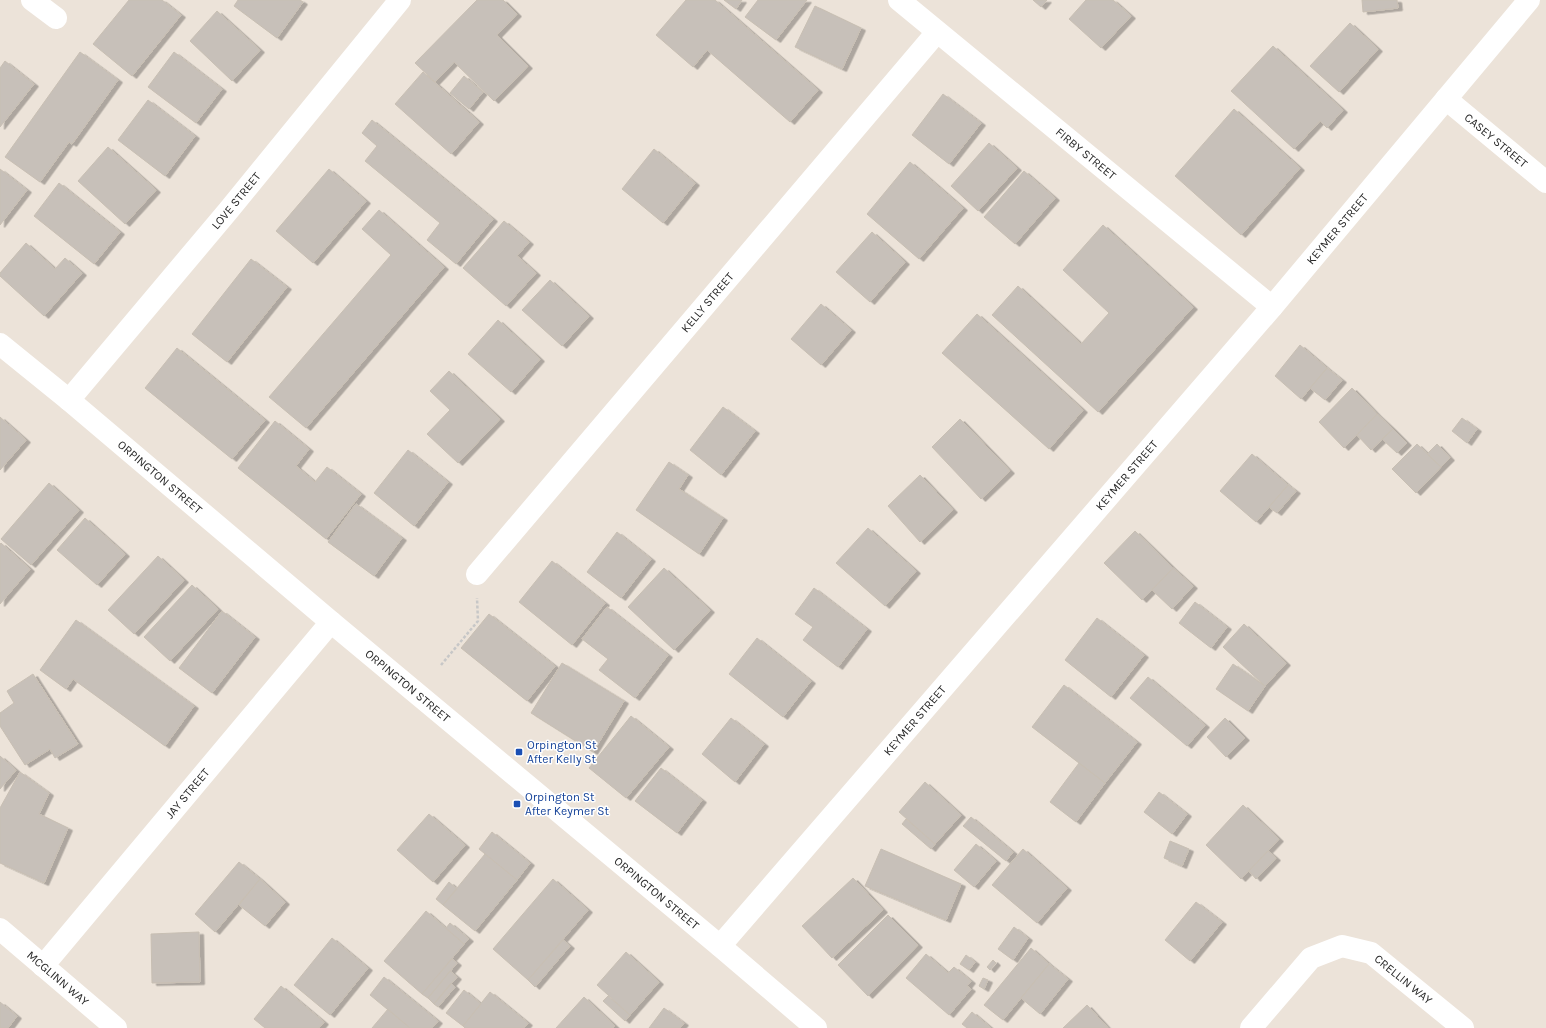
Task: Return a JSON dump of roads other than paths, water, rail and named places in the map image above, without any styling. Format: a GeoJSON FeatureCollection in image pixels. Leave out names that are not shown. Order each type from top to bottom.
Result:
{"type":"FeatureCollection","features":[{"type":"Feature","properties":{"kind":"street"},"geometry":{"type":"LineString","coordinates":[[32,0],[56,18]]}},
{"type":"Feature","properties":{"kind":"street","name":"LOVE STREET"},"geometry":{"type":"LineString","coordinates":[[70,400],[228,211],[400,0]]}},
{"type":"Feature","properties":{"kind":"street","name":"FIRBY STREET"},"geometry":{"type":"LineString","coordinates":[[899,0],[1272,307]]}},
{"type":"Feature","properties":{"kind":"street","name":"KEYMER STREET"},"geometry":{"type":"LineString","coordinates":[[720,946],[1272,307],[1529,0]]}},
{"type":"Feature","properties":{"kind":"street","name":"KELLY STREET"},"geometry":{"type":"LineString","coordinates":[[477,574],[937,32]]}},
{"type":"Feature","properties":{"kind":"street","name":"CASEY STREET"},"geometry":{"type":"LineString","coordinates":[[1446,99],[1546,182]]}},
{"type":"Feature","properties":{"kind":"street","name":"ORPINGTON STREET"},"geometry":{"type":"LineString","coordinates":[[0,344],[70,400],[331,622],[720,946],[816,1028]]}},
{"type":"Feature","properties":{"kind":"street","name":"JAY STREET"},"geometry":{"type":"LineString","coordinates":[[44,966],[331,622]]}},
{"type":"Feature","properties":{"kind":"street","name":"MCGLINN WAY"},"geometry":{"type":"LineString","coordinates":[[0,929],[116,1028]]}},
{"type":"Feature","properties":{"kind":"street","name":"CRELLIN WAY"},"geometry":{"type":"LineString","coordinates":[[1251,1028],[1311,958],[1342,946],[1371,953],[1463,1028]]}},
{"type":"Feature","properties":{"kind":"place","name":"Orpington St After Kelly St"},"geometry":{"type":"Point","coordinates":[519,752]}},
{"type":"Feature","properties":{"kind":"place","name":"Orpington St After Keymer St"},"geometry":{"type":"Point","coordinates":[517,804]}}]}
